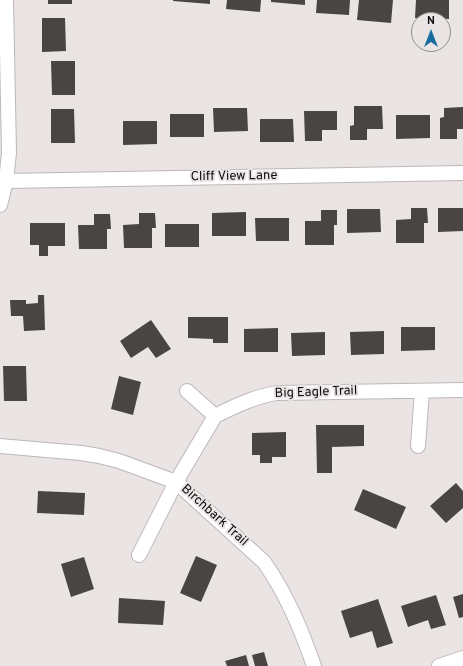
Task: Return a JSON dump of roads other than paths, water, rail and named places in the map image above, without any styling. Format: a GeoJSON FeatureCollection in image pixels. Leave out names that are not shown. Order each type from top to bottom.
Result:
{"type":"FeatureCollection","features":[{"type":"Feature","properties":{"kind":"street"},"geometry":{"type":"LineString","coordinates":[[0,205],[6,181],[8,153],[6,0]]}},
{"type":"Feature","properties":{"kind":"street","name":"Cliff View Lane"},"geometry":{"type":"LineString","coordinates":[[6,181],[463,173]]}},
{"type":"Feature","properties":{"kind":"street"},"geometry":{"type":"LineString","coordinates":[[418,446],[422,390]]}},
{"type":"Feature","properties":{"kind":"street","name":"Big Eagle Trail"},"geometry":{"type":"LineString","coordinates":[[215,416],[244,402],[264,395],[276,393],[463,390]]}},
{"type":"Feature","properties":{"kind":"street"},"geometry":{"type":"LineString","coordinates":[[139,555],[176,482],[215,416],[187,391]]}},
{"type":"Feature","properties":{"kind":"street","name":"Birchbark Trail"},"geometry":{"type":"LineString","coordinates":[[0,446],[82,453],[99,456],[176,482],[264,562],[274,576],[291,606],[302,631],[314,666]]}},
{"type":"Feature","properties":{"kind":"street"},"geometry":{"type":"LineString","coordinates":[[439,666],[463,658]]}}]}
